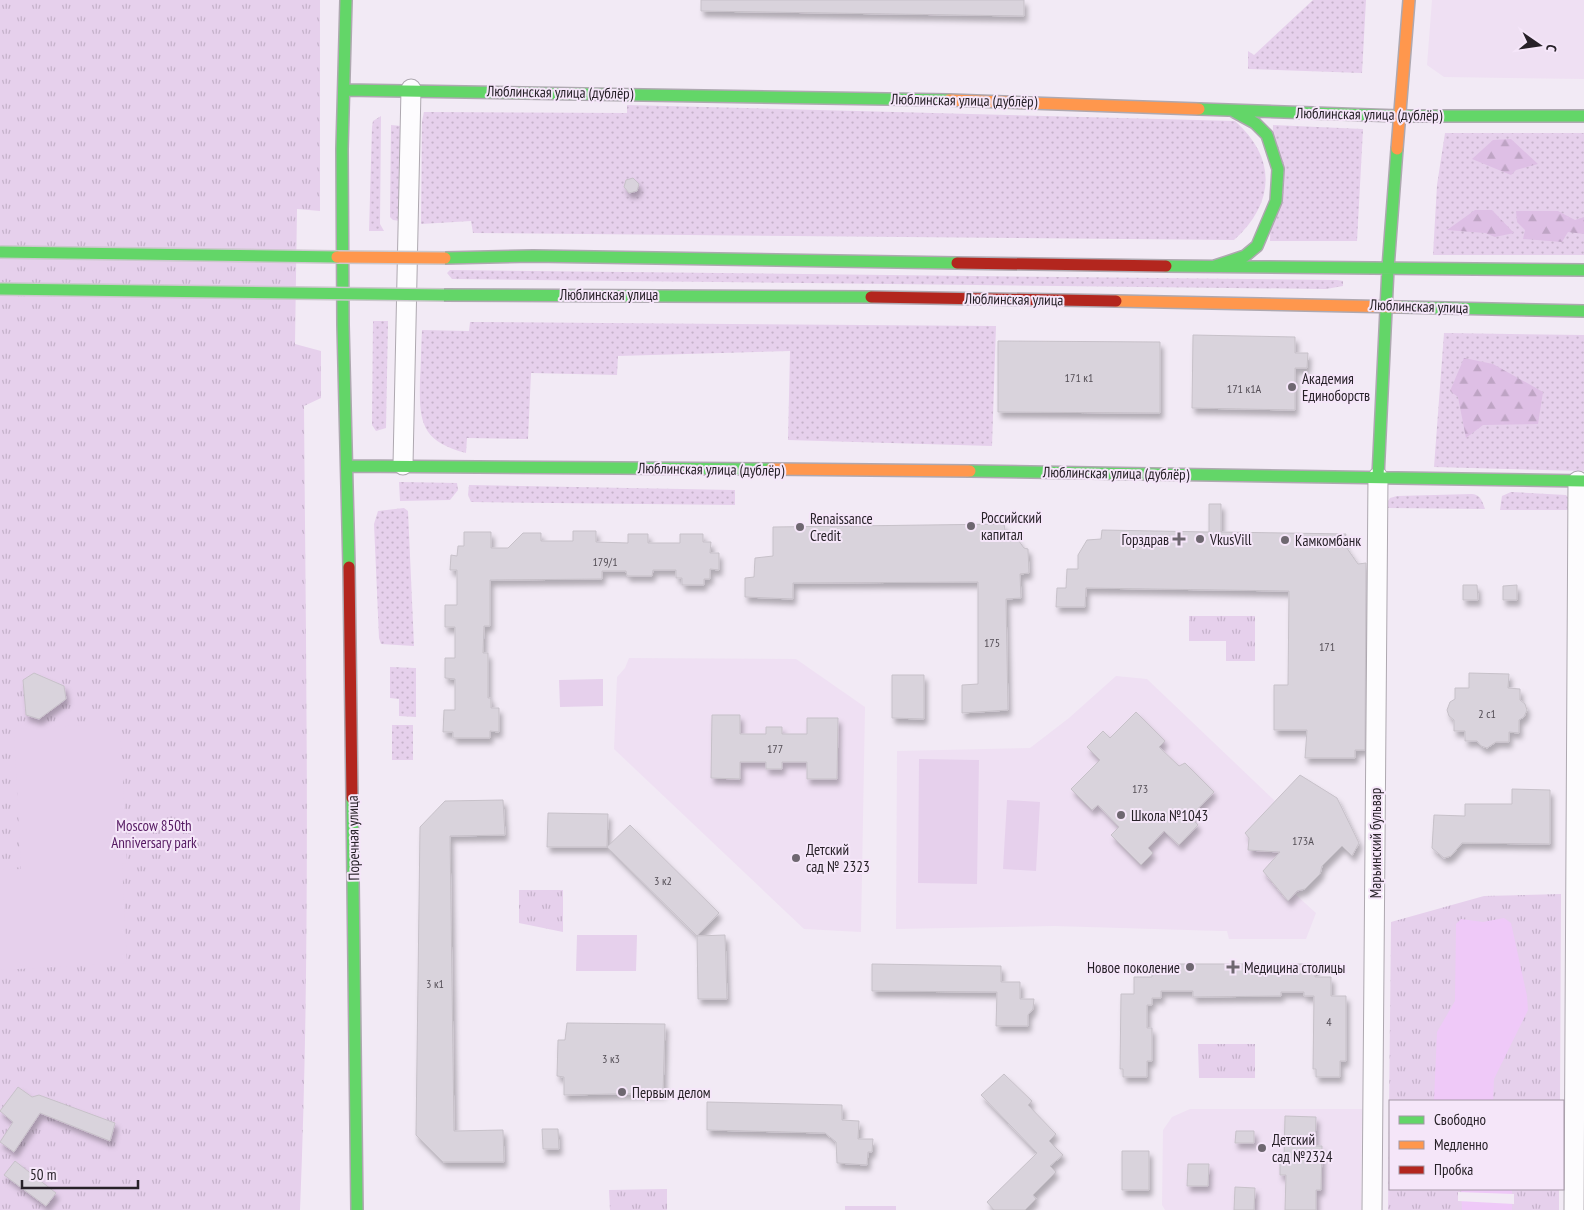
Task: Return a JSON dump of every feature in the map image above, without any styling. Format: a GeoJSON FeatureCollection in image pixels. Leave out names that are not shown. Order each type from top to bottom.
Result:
{"type":"FeatureCollection","features":[{"type":"Feature","properties":{"kind":"main road","name":"Поречная улица"},"geometry":{"type":"LineString","coordinates":[[346,0],[343,325],[348,466],[357,1210]]}},
{"type":"Feature","properties":{"kind":"main road"},"geometry":{"type":"LineString","coordinates":[[1378,477],[1388,268],[1409,0]]}},
{"type":"Feature","properties":{"kind":"main road","name":"Люблинская улица (дублёр)"},"geometry":{"type":"LineString","coordinates":[[345,90],[966,100],[1399,116],[1584,116]]}},
{"type":"Feature","properties":{"kind":"main road"},"geometry":{"type":"LineString","coordinates":[[1214,266],[1245,256],[1257,246],[1276,201],[1278,169],[1266,135],[1255,123],[1232,111]]}},
{"type":"Feature","properties":{"kind":"main road"},"geometry":{"type":"LineString","coordinates":[[0,252],[445,258],[533,256],[1584,270]]}},
{"type":"Feature","properties":{"kind":"main road","name":"Люблинская улица"},"geometry":{"type":"LineString","coordinates":[[0,289],[444,295],[703,294],[1584,311]]}},
{"type":"Feature","properties":{"kind":"main road","name":"Люблинская улица (дублёр)"},"geometry":{"type":"LineString","coordinates":[[348,466],[403,465],[1581,481]]}},
{"type":"Feature","properties":{"kind":"street"},"geometry":{"type":"LineString","coordinates":[[403,465],[411,90]]}},
{"type":"Feature","properties":{"kind":"street","name":"Марьинский бульвар"},"geometry":{"type":"LineString","coordinates":[[1372,1210],[1378,477]]}},
{"type":"Feature","properties":{"kind":"street"},"geometry":{"type":"LineString","coordinates":[[1574,1210],[1581,481]]}},
{"type":"Feature","properties":{"kind":"shaded area"},"geometry":{"type":"Polygon","coordinates":[[[1432,0],[1584,0],[1584,79],[1444,77],[1427,65],[1432,0]]]}},
{"type":"Feature","properties":{"kind":"shaded area","name":"Детский сад № 2323"},"geometry":{"type":"Polygon","coordinates":[[[629,658],[796,659],[865,707],[861,932],[804,929],[614,749],[617,677],[625,668],[629,658]]]}},
{"type":"Feature","properties":{"kind":"shaded area","name":"Школа №1043"},"geometry":{"type":"Polygon","coordinates":[[[1116,676],[1147,679],[1275,801],[1300,775],[1337,798],[1359,843],[1352,856],[1342,846],[1322,866],[1320,874],[1305,889],[1295,894],[1316,913],[1306,939],[1229,939],[1227,931],[1054,926],[896,929],[897,751],[1030,748],[1069,718],[1116,676]]]}},
{"type":"Feature","properties":{"kind":"shaded area"},"geometry":{"type":"Polygon","coordinates":[[[1504,918],[1511,923],[1527,996],[1528,1010],[1494,1079],[1493,1100],[1434,1100],[1437,1032],[1455,1001],[1456,924],[1461,919],[1483,922],[1504,918]]]}},
{"type":"Feature","properties":{"kind":"shaded area","name":"Детский сад №2324"},"geometry":{"type":"Polygon","coordinates":[[[1190,1109],[1362,1109],[1361,1210],[1165,1210],[1162,1205],[1163,1130],[1172,1117],[1190,1109]]]}},
{"type":"Feature","properties":{"kind":"shaded area"},"geometry":{"type":"Polygon","coordinates":[[[1461,1190],[1512,1190],[1512,1210],[1462,1210],[1461,1190]]]}},
{"type":"Feature","properties":{"kind":"green space","name":"Moscow 850th Anniversary park"},"geometry":{"type":"Polygon","coordinates":[[[0,0],[320,0],[320,211],[297,209],[295,344],[321,351],[321,398],[304,406],[307,908],[300,1210],[0,1210],[0,0]]]}},
{"type":"Feature","properties":{"kind":"green space"},"geometry":{"type":"Polygon","coordinates":[[[1313,0],[1366,0],[1362,73],[1248,69],[1248,51],[1254,55],[1313,0]]]}},
{"type":"Feature","properties":{"kind":"green space"},"geometry":{"type":"Polygon","coordinates":[[[627,105],[1235,121],[1249,135],[1258,150],[1264,165],[1266,180],[1263,196],[1257,211],[1248,226],[1234,240],[473,233],[471,221],[421,224],[422,121],[424,112],[627,113],[627,105]]]}},
{"type":"Feature","properties":{"kind":"green space"},"geometry":{"type":"Polygon","coordinates":[[[381,116],[380,224],[384,231],[369,231],[372,127],[373,121],[381,116]]]}},
{"type":"Feature","properties":{"kind":"green space"},"geometry":{"type":"Polygon","coordinates":[[[391,125],[401,126],[400,221],[393,220],[390,217],[391,125]]]}},
{"type":"Feature","properties":{"kind":"green space"},"geometry":{"type":"Polygon","coordinates":[[[1273,125],[1363,129],[1357,241],[1270,241],[1273,125]]]}},
{"type":"Feature","properties":{"kind":"green space"},"geometry":{"type":"Polygon","coordinates":[[[1445,133],[1584,133],[1584,255],[1433,255],[1437,185],[1445,133]]]}},
{"type":"Feature","properties":{"kind":"green space"},"geometry":{"type":"Polygon","coordinates":[[[1511,139],[1538,164],[1516,170],[1511,175],[1472,159],[1493,140],[1511,139]]]}},
{"type":"Feature","properties":{"kind":"green space"},"geometry":{"type":"Polygon","coordinates":[[[1475,210],[1492,210],[1514,233],[1495,237],[1485,233],[1447,230],[1475,210]]]}},
{"type":"Feature","properties":{"kind":"green space"},"geometry":{"type":"Polygon","coordinates":[[[1516,211],[1558,211],[1575,220],[1584,217],[1584,234],[1568,232],[1562,242],[1523,239],[1525,230],[1517,222],[1516,211]]]}},
{"type":"Feature","properties":{"kind":"green space"},"geometry":{"type":"Polygon","coordinates":[[[450,270],[1337,280],[1343,281],[1343,286],[1326,289],[452,279],[447,273],[450,270]]]}},
{"type":"Feature","properties":{"kind":"green space"},"geometry":{"type":"Polygon","coordinates":[[[373,321],[388,321],[386,428],[376,431],[372,425],[373,321]]]}},
{"type":"Feature","properties":{"kind":"green space"},"geometry":{"type":"Polygon","coordinates":[[[470,322],[996,326],[992,446],[788,440],[790,351],[618,356],[617,375],[531,373],[528,439],[467,438],[466,453],[451,448],[431,436],[422,418],[420,380],[422,330],[469,331],[470,322]]]}},
{"type":"Feature","properties":{"kind":"green space"},"geometry":{"type":"Polygon","coordinates":[[[1444,333],[1584,335],[1584,471],[1434,467],[1444,333]]]}},
{"type":"Feature","properties":{"kind":"green space"},"geometry":{"type":"Polygon","coordinates":[[[1464,358],[1493,364],[1543,392],[1538,424],[1483,425],[1466,438],[1458,397],[1450,391],[1464,358]]]}},
{"type":"Feature","properties":{"kind":"green space"},"geometry":{"type":"Polygon","coordinates":[[[399,482],[457,483],[458,490],[450,500],[400,501],[399,482]]]}},
{"type":"Feature","properties":{"kind":"green space"},"geometry":{"type":"Polygon","coordinates":[[[469,485],[735,490],[735,505],[471,502],[468,495],[469,485]]]}},
{"type":"Feature","properties":{"kind":"green space"},"geometry":{"type":"Polygon","coordinates":[[[1511,492],[1566,495],[1571,500],[1574,510],[1500,510],[1502,496],[1511,492]]]}},
{"type":"Feature","properties":{"kind":"green space"},"geometry":{"type":"Polygon","coordinates":[[[1472,494],[1479,497],[1485,509],[1388,508],[1386,504],[1390,498],[1397,496],[1472,494]]]}},
{"type":"Feature","properties":{"kind":"green space"},"geometry":{"type":"Polygon","coordinates":[[[404,508],[408,511],[414,646],[381,644],[379,638],[374,524],[378,511],[404,508]]]}},
{"type":"Feature","properties":{"kind":"green space"},"geometry":{"type":"Polygon","coordinates":[[[1189,616],[1255,616],[1255,661],[1226,661],[1226,641],[1189,641],[1189,616]]]}},
{"type":"Feature","properties":{"kind":"green space"},"geometry":{"type":"Polygon","coordinates":[[[390,667],[416,668],[416,717],[399,716],[399,699],[390,698],[390,667]]]}},
{"type":"Feature","properties":{"kind":"green space"},"geometry":{"type":"Polygon","coordinates":[[[603,679],[603,706],[560,707],[559,680],[603,679]]]}},
{"type":"Feature","properties":{"kind":"green space"},"geometry":{"type":"Polygon","coordinates":[[[120,723],[127,863],[122,864],[127,963],[0,970],[0,870],[21,869],[14,729],[120,723]]]}},
{"type":"Feature","properties":{"kind":"green space"},"geometry":{"type":"Polygon","coordinates":[[[392,725],[413,725],[413,760],[392,760],[392,725]]]}},
{"type":"Feature","properties":{"kind":"green space"},"geometry":{"type":"Polygon","coordinates":[[[919,759],[979,760],[977,884],[918,883],[919,759]]]}},
{"type":"Feature","properties":{"kind":"green space"},"geometry":{"type":"Polygon","coordinates":[[[1007,800],[1040,802],[1036,871],[1003,869],[1007,800]]]}},
{"type":"Feature","properties":{"kind":"green space"},"geometry":{"type":"Polygon","coordinates":[[[519,890],[563,890],[563,932],[519,923],[519,890]]]}},
{"type":"Feature","properties":{"kind":"green space"},"geometry":{"type":"Polygon","coordinates":[[[1561,894],[1560,1100],[1389,1100],[1391,922],[1484,896],[1561,894]]]}},
{"type":"Feature","properties":{"kind":"green space"},"geometry":{"type":"Polygon","coordinates":[[[577,935],[637,935],[636,971],[576,971],[577,935]]]}},
{"type":"Feature","properties":{"kind":"green space"},"geometry":{"type":"Polygon","coordinates":[[[1198,1044],[1255,1044],[1255,1078],[1199,1078],[1198,1044]]]}},
{"type":"Feature","properties":{"kind":"green space"},"geometry":{"type":"Polygon","coordinates":[[[1389,1114],[1389,1190],[1559,1190],[1559,1210],[1388,1210],[1389,1114]]]}},
{"type":"Feature","properties":{"kind":"green space"},"geometry":{"type":"Polygon","coordinates":[[[667,1189],[667,1210],[610,1210],[609,1190],[667,1189]]]}},
{"type":"Feature","properties":{"kind":"green space"},"geometry":{"type":"Polygon","coordinates":[[[845,1206],[896,1206],[896,1210],[845,1210],[845,1206]]]}},
{"type":"Feature","properties":{"kind":"pier"},"geometry":{"type":"Polygon","coordinates":[[[1458,1192],[1514,1194],[1514,1204],[1458,1201],[1458,1192]]]}},
{"type":"Feature","properties":{"kind":"building"},"geometry":{"type":"Polygon","coordinates":[[[701,0],[1024,0],[1024,16],[701,11],[701,0]]]}},
{"type":"Feature","properties":{"kind":"building"},"geometry":{"type":"Polygon","coordinates":[[[633,178],[639,184],[637,191],[629,193],[624,187],[626,180],[633,178]]]}},
{"type":"Feature","properties":{"kind":"building"},"geometry":{"type":"Polygon","coordinates":[[[1193,335],[1295,337],[1295,353],[1308,353],[1307,368],[1295,368],[1295,410],[1192,408],[1193,335]]]}},
{"type":"Feature","properties":{"kind":"building"},"geometry":{"type":"Polygon","coordinates":[[[998,341],[1160,342],[1160,413],[998,412],[998,341]]]}},
{"type":"Feature","properties":{"kind":"building"},"geometry":{"type":"Polygon","coordinates":[[[1209,504],[1221,504],[1221,532],[1346,534],[1344,544],[1358,564],[1366,563],[1365,750],[1355,750],[1355,758],[1305,758],[1307,730],[1274,730],[1274,685],[1288,685],[1289,591],[1086,588],[1085,607],[1056,607],[1057,588],[1066,588],[1067,569],[1078,569],[1078,555],[1087,540],[1101,539],[1102,530],[1209,532],[1209,504]]]}},
{"type":"Feature","properties":{"kind":"building"},"geometry":{"type":"Polygon","coordinates":[[[1004,524],[1005,530],[1016,537],[1024,548],[1028,549],[1029,573],[1020,574],[1021,598],[1006,599],[1008,710],[962,713],[962,685],[978,684],[978,582],[793,583],[793,599],[745,597],[745,578],[754,577],[755,558],[773,556],[773,527],[1004,524]]]}},
{"type":"Feature","properties":{"kind":"building"},"geometry":{"type":"Polygon","coordinates":[[[573,531],[596,531],[596,542],[628,543],[628,534],[648,534],[648,543],[680,543],[680,534],[703,534],[703,542],[711,542],[710,553],[719,553],[719,570],[710,569],[710,579],[704,579],[704,585],[682,585],[682,578],[676,578],[676,570],[653,570],[652,576],[627,576],[626,571],[602,571],[602,579],[490,580],[490,626],[484,626],[483,653],[488,653],[488,698],[491,698],[491,708],[499,708],[499,732],[490,731],[490,738],[453,738],[453,732],[443,732],[444,710],[455,710],[455,679],[445,678],[445,658],[455,658],[455,627],[445,627],[445,605],[457,605],[457,570],[450,570],[451,555],[457,556],[458,546],[464,546],[464,532],[491,532],[491,548],[508,548],[523,533],[541,533],[541,541],[573,541],[573,531]]]}},
{"type":"Feature","properties":{"kind":"building"},"geometry":{"type":"Polygon","coordinates":[[[1463,585],[1477,585],[1478,600],[1463,600],[1463,585]]]}},
{"type":"Feature","properties":{"kind":"building"},"geometry":{"type":"Polygon","coordinates":[[[1517,585],[1517,600],[1503,600],[1503,586],[1517,585]]]}},
{"type":"Feature","properties":{"kind":"building"},"geometry":{"type":"Polygon","coordinates":[[[34,673],[64,686],[66,699],[39,719],[26,715],[23,680],[34,673]]]}},
{"type":"Feature","properties":{"kind":"building"},"geometry":{"type":"Polygon","coordinates":[[[1469,673],[1509,674],[1508,688],[1520,689],[1520,700],[1525,704],[1527,710],[1524,717],[1519,720],[1519,733],[1509,732],[1509,742],[1496,742],[1487,748],[1481,746],[1477,741],[1465,741],[1465,731],[1454,731],[1454,720],[1449,716],[1447,710],[1450,702],[1455,699],[1455,688],[1469,688],[1469,673]]]}},
{"type":"Feature","properties":{"kind":"building"},"geometry":{"type":"Polygon","coordinates":[[[892,675],[924,675],[924,719],[892,718],[892,675]]]}},
{"type":"Feature","properties":{"kind":"building"},"geometry":{"type":"Polygon","coordinates":[[[1136,712],[1165,741],[1159,747],[1179,766],[1185,763],[1214,792],[1190,817],[1198,825],[1179,845],[1164,831],[1148,848],[1153,853],[1141,865],[1111,835],[1119,827],[1098,805],[1092,810],[1071,789],[1100,760],[1087,747],[1103,731],[1110,738],[1136,712]]]}},
{"type":"Feature","properties":{"kind":"building"},"geometry":{"type":"Polygon","coordinates":[[[712,715],[740,715],[740,734],[766,734],[766,727],[782,727],[782,734],[807,734],[807,718],[838,718],[837,779],[807,779],[807,762],[782,762],[782,769],[766,769],[766,762],[740,762],[740,779],[711,778],[712,715]]]}},
{"type":"Feature","properties":{"kind":"building"},"geometry":{"type":"Polygon","coordinates":[[[1300,775],[1337,798],[1359,843],[1352,856],[1342,846],[1322,866],[1320,874],[1305,889],[1297,891],[1288,901],[1263,871],[1280,852],[1248,850],[1249,838],[1245,833],[1300,775]]]}},
{"type":"Feature","properties":{"kind":"building"},"geometry":{"type":"Polygon","coordinates":[[[1512,789],[1550,790],[1550,844],[1462,843],[1451,856],[1444,858],[1432,848],[1434,815],[1465,816],[1465,804],[1512,804],[1512,789]]]}},
{"type":"Feature","properties":{"kind":"building"},"geometry":{"type":"Polygon","coordinates":[[[503,800],[505,835],[450,836],[454,1131],[503,1130],[504,1162],[443,1162],[416,1135],[420,827],[445,801],[503,800]]]}},
{"type":"Feature","properties":{"kind":"building"},"geometry":{"type":"Polygon","coordinates":[[[548,813],[608,814],[607,847],[547,847],[548,813]]]}},
{"type":"Feature","properties":{"kind":"building"},"geometry":{"type":"Polygon","coordinates":[[[630,825],[719,913],[697,936],[607,847],[630,825]]]}},
{"type":"Feature","properties":{"kind":"building"},"geometry":{"type":"Polygon","coordinates":[[[725,935],[727,999],[698,999],[697,936],[725,935]]]}},
{"type":"Feature","properties":{"kind":"building"},"geometry":{"type":"Polygon","coordinates":[[[872,964],[1001,966],[1001,982],[1020,982],[1020,999],[1034,999],[1033,1009],[1028,1015],[1028,1026],[996,1026],[997,992],[872,991],[872,964]]]}},
{"type":"Feature","properties":{"kind":"building"},"geometry":{"type":"Polygon","coordinates":[[[1152,964],[1315,964],[1315,977],[1331,977],[1331,996],[1346,996],[1346,1061],[1340,1061],[1340,1077],[1316,1077],[1316,1069],[1313,1069],[1314,996],[1304,996],[1304,992],[1281,992],[1281,996],[1193,997],[1193,991],[1161,991],[1161,998],[1152,998],[1152,1005],[1147,1005],[1147,1028],[1152,1028],[1152,1061],[1147,1061],[1147,1077],[1123,1077],[1123,1069],[1120,1069],[1121,994],[1134,994],[1134,977],[1152,977],[1152,964]]]}},
{"type":"Feature","properties":{"kind":"building"},"geometry":{"type":"Polygon","coordinates":[[[567,1023],[665,1024],[663,1093],[564,1095],[564,1077],[557,1076],[558,1040],[565,1040],[567,1023]]]}},
{"type":"Feature","properties":{"kind":"building"},"geometry":{"type":"Polygon","coordinates":[[[1004,1074],[1032,1101],[1028,1105],[1056,1134],[1049,1141],[1063,1155],[1050,1166],[1056,1172],[1033,1195],[1036,1199],[1025,1210],[994,1210],[987,1202],[1037,1153],[981,1095],[1004,1074]]]}},
{"type":"Feature","properties":{"kind":"building"},"geometry":{"type":"Polygon","coordinates":[[[18,1087],[32,1097],[39,1095],[115,1123],[110,1141],[40,1113],[14,1152],[0,1142],[13,1122],[0,1111],[18,1087]]]}},
{"type":"Feature","properties":{"kind":"building"},"geometry":{"type":"Polygon","coordinates":[[[707,1102],[842,1105],[842,1120],[859,1121],[858,1139],[873,1139],[872,1152],[868,1152],[867,1165],[837,1163],[836,1142],[825,1133],[707,1130],[707,1102]]]}},
{"type":"Feature","properties":{"kind":"building"},"geometry":{"type":"Polygon","coordinates":[[[1285,1116],[1316,1117],[1315,1146],[1322,1146],[1321,1190],[1316,1190],[1316,1210],[1285,1210],[1286,1175],[1280,1175],[1280,1158],[1284,1159],[1285,1116]]]}},
{"type":"Feature","properties":{"kind":"building"},"geometry":{"type":"Polygon","coordinates":[[[542,1129],[558,1129],[559,1149],[543,1149],[542,1129]]]}},
{"type":"Feature","properties":{"kind":"building"},"geometry":{"type":"Polygon","coordinates":[[[1236,1131],[1254,1131],[1254,1143],[1235,1143],[1236,1131]]]}},
{"type":"Feature","properties":{"kind":"building"},"geometry":{"type":"Polygon","coordinates":[[[1122,1151],[1149,1151],[1149,1190],[1122,1190],[1122,1151]]]}},
{"type":"Feature","properties":{"kind":"building"},"geometry":{"type":"Polygon","coordinates":[[[15,1161],[56,1193],[46,1206],[4,1175],[15,1161]]]}},
{"type":"Feature","properties":{"kind":"building"},"geometry":{"type":"Polygon","coordinates":[[[1188,1164],[1209,1164],[1208,1186],[1187,1186],[1188,1164]]]}},
{"type":"Feature","properties":{"kind":"building"},"geometry":{"type":"Polygon","coordinates":[[[1235,1187],[1255,1188],[1254,1210],[1234,1210],[1235,1187]]]}},
{"type":"Feature","properties":{"kind":"traffic: fast"},"geometry":{"type":"LineString","coordinates":[[346,0],[342,149],[343,325],[349,567]]}},
{"type":"Feature","properties":{"kind":"traffic: fast"},"geometry":{"type":"LineString","coordinates":[[345,90],[949,100]]}},
{"type":"Feature","properties":{"kind":"traffic: fast"},"geometry":{"type":"LineString","coordinates":[[1199,109],[1399,116],[1584,116]]}},
{"type":"Feature","properties":{"kind":"traffic: fast"},"geometry":{"type":"LineString","coordinates":[[1215,266],[1245,256],[1257,246],[1276,201],[1278,169],[1267,135],[1255,123],[1233,111]]}},
{"type":"Feature","properties":{"kind":"traffic: fast"},"geometry":{"type":"LineString","coordinates":[[1378,477],[1388,268],[1397,149]]}},
{"type":"Feature","properties":{"kind":"traffic: fast"},"geometry":{"type":"LineString","coordinates":[[0,252],[337,257]]}},
{"type":"Feature","properties":{"kind":"traffic: fast"},"geometry":{"type":"LineString","coordinates":[[445,258],[533,256],[957,263]]}},
{"type":"Feature","properties":{"kind":"traffic: fast"},"geometry":{"type":"LineString","coordinates":[[1166,266],[1584,270]]}},
{"type":"Feature","properties":{"kind":"traffic: fast"},"geometry":{"type":"LineString","coordinates":[[0,289],[444,295]]}},
{"type":"Feature","properties":{"kind":"traffic: fast"},"geometry":{"type":"LineString","coordinates":[[444,295],[871,297]]}},
{"type":"Feature","properties":{"kind":"traffic: fast"},"geometry":{"type":"LineString","coordinates":[[1400,307],[1584,311]]}},
{"type":"Feature","properties":{"kind":"traffic: fast"},"geometry":{"type":"LineString","coordinates":[[348,466],[771,469]]}},
{"type":"Feature","properties":{"kind":"traffic: fast"},"geometry":{"type":"LineString","coordinates":[[970,471],[1584,481]]}},
{"type":"Feature","properties":{"kind":"traffic: fast"},"geometry":{"type":"LineString","coordinates":[[352,798],[357,1210]]}},
{"type":"Feature","properties":{"kind":"traffic: slow"},"geometry":{"type":"LineString","coordinates":[[1397,149],[1409,0]]}},
{"type":"Feature","properties":{"kind":"traffic: slow"},"geometry":{"type":"LineString","coordinates":[[949,100],[1199,109]]}},
{"type":"Feature","properties":{"kind":"traffic: slow"},"geometry":{"type":"LineString","coordinates":[[337,257],[445,258]]}},
{"type":"Feature","properties":{"kind":"traffic: slow"},"geometry":{"type":"LineString","coordinates":[[1116,301],[1400,307]]}},
{"type":"Feature","properties":{"kind":"traffic: slow"},"geometry":{"type":"LineString","coordinates":[[771,469],[970,471]]}},
{"type":"Feature","properties":{"kind":"traffic: jam"},"geometry":{"type":"LineString","coordinates":[[957,263],[1166,266]]}},
{"type":"Feature","properties":{"kind":"traffic: jam"},"geometry":{"type":"LineString","coordinates":[[871,297],[1116,301]]}},
{"type":"Feature","properties":{"kind":"traffic: jam"},"geometry":{"type":"LineString","coordinates":[[349,567],[352,798]]}},
{"type":"Feature","properties":{"kind":"place","name":"Академия Единоборств"},"geometry":{"type":"Point","coordinates":[1292,387]}},
{"type":"Feature","properties":{"kind":"place","name":"Российский капитал"},"geometry":{"type":"Point","coordinates":[971,526]}},
{"type":"Feature","properties":{"kind":"place","name":"Renaissance Credit"},"geometry":{"type":"Point","coordinates":[800,527]}},
{"type":"Feature","properties":{"kind":"place","name":"Горздрав"},"geometry":{"type":"Point","coordinates":[1179,539]}},
{"type":"Feature","properties":{"kind":"place","name":"VkusVill"},"geometry":{"type":"Point","coordinates":[1200,539]}},
{"type":"Feature","properties":{"kind":"place","name":"Камкомбанк"},"geometry":{"type":"Point","coordinates":[1285,540]}},
{"type":"Feature","properties":{"kind":"place","name":"Школа №1043"},"geometry":{"type":"Point","coordinates":[1121,815]}},
{"type":"Feature","properties":{"kind":"place","name":"Детский сад № 2323"},"geometry":{"type":"Point","coordinates":[796,858]}},
{"type":"Feature","properties":{"kind":"place","name":"Новое поколение"},"geometry":{"type":"Point","coordinates":[1190,967]}},
{"type":"Feature","properties":{"kind":"place","name":"Медицина столицы"},"geometry":{"type":"Point","coordinates":[1233,967]}},
{"type":"Feature","properties":{"kind":"place","name":"Первым делом"},"geometry":{"type":"Point","coordinates":[622,1092]}},
{"type":"Feature","properties":{"kind":"place","name":"Детский сад №2324"},"geometry":{"type":"Point","coordinates":[1262,1148]}}]}
